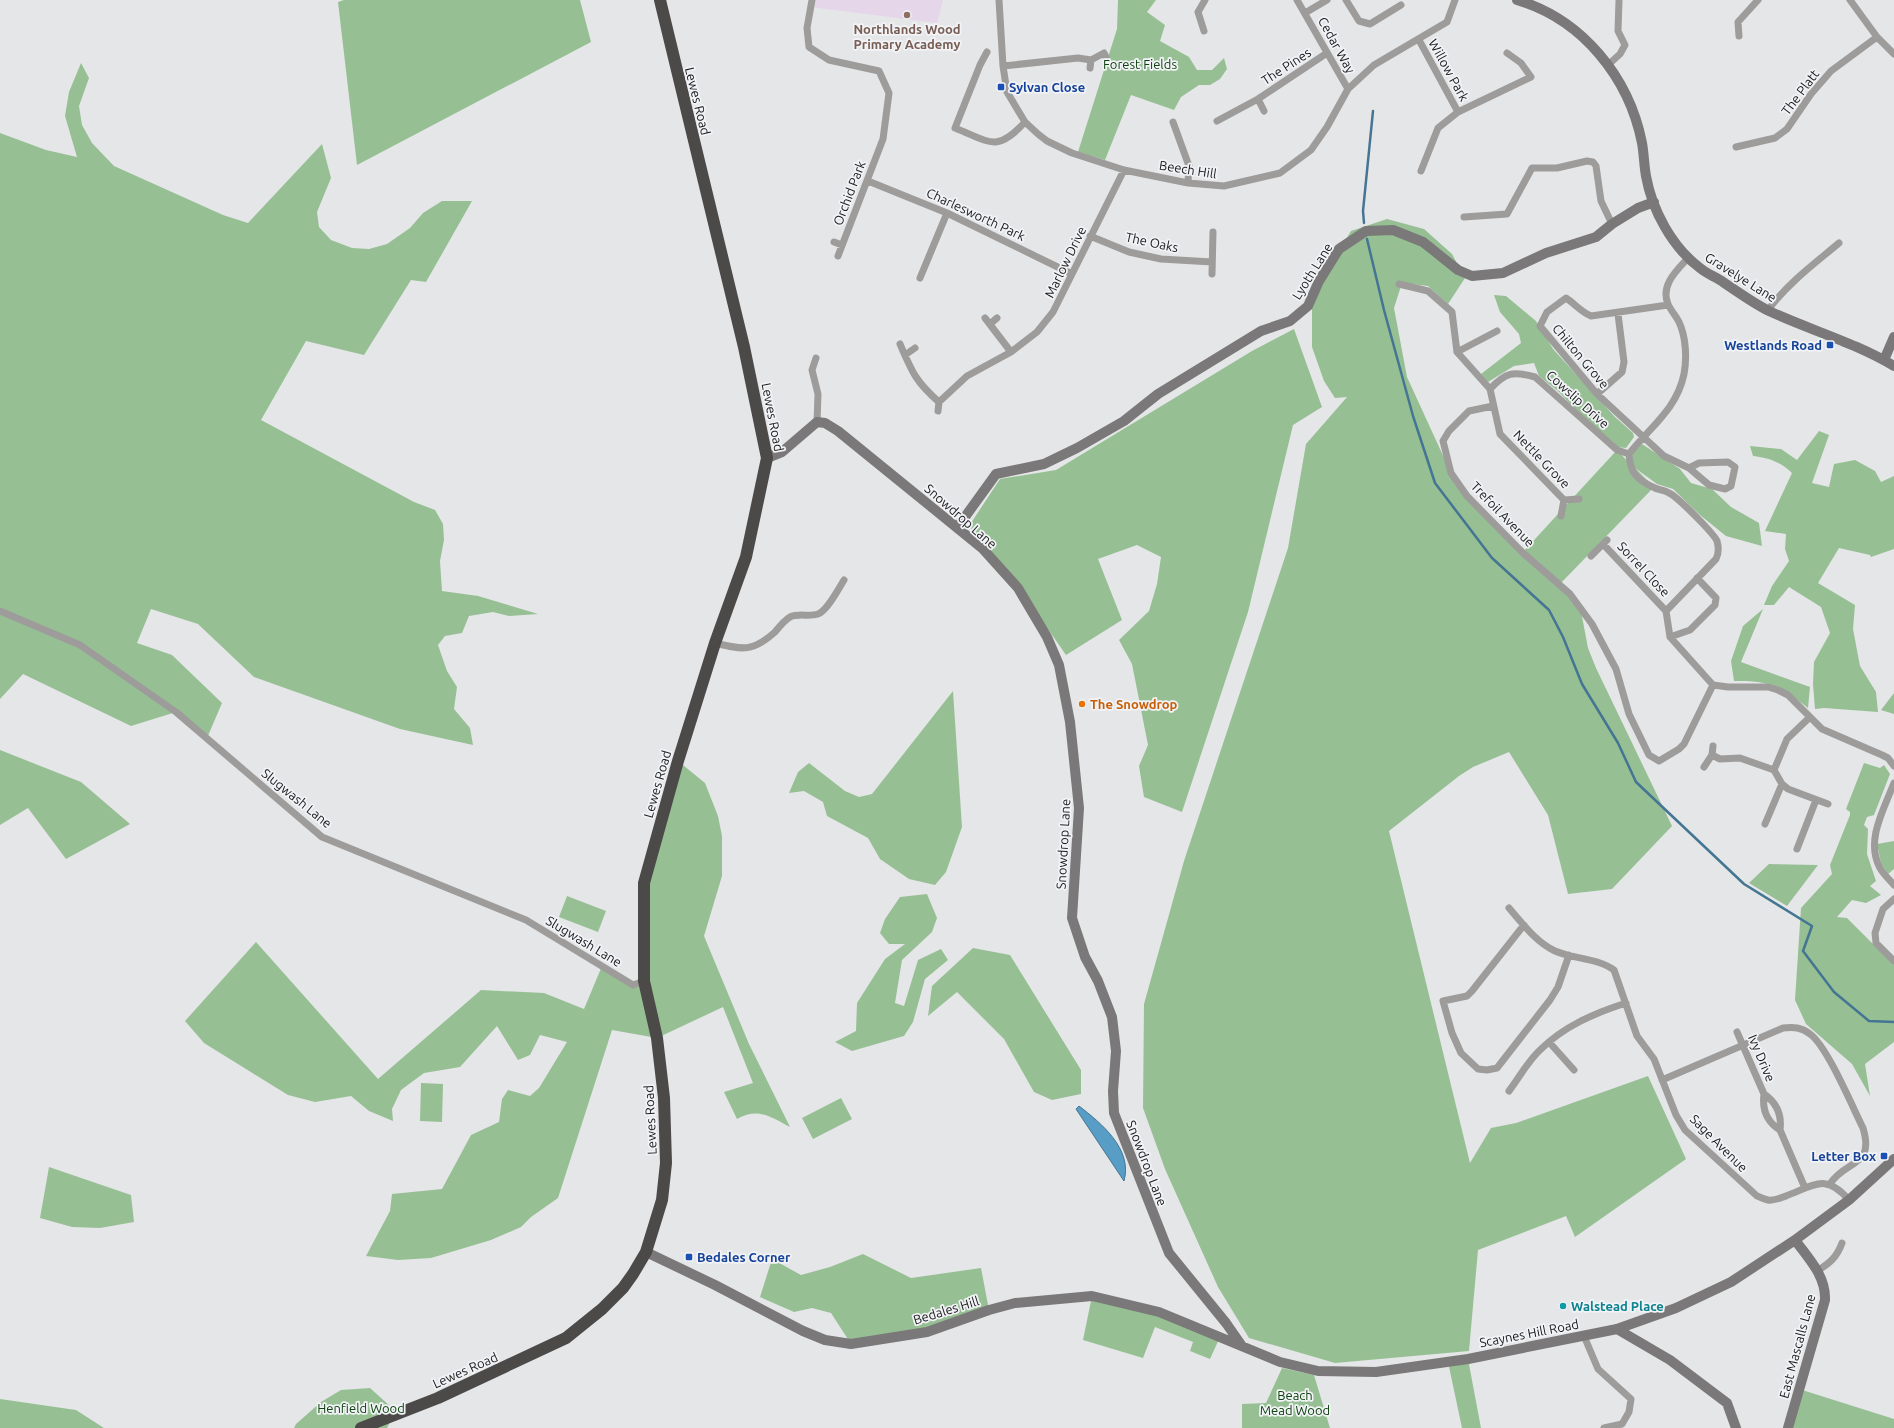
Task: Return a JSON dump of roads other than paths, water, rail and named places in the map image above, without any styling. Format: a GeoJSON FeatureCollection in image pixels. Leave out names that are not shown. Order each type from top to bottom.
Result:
{"type":"FeatureCollection","features":[{"type":"Feature","properties":{"kind":"highway","name":"Lewes Road"},"geometry":{"type":"LineString","coordinates":[[361,1428],[438,1398],[560,1342],[602,1309],[623,1288],[646,1252],[662,1200],[666,1163],[664,1098],[657,1038],[644,981],[644,884],[678,761],[716,643],[746,557],[767,458],[744,347],[660,0]]}},
{"type":"Feature","properties":{"kind":"street","name":"Orchid Park"},"geometry":{"type":"LineString","coordinates":[[812,0],[807,28],[809,47],[829,60],[879,71],[889,93],[883,139],[838,256]]}},
{"type":"Feature","properties":{"kind":"street","name":"Beech Hill"},"geometry":{"type":"LineString","coordinates":[[999,0],[1003,66],[1007,92],[1025,122],[1047,141],[1072,153],[1124,170],[1188,183],[1224,186],[1280,173],[1311,150],[1327,127],[1348,88],[1374,65],[1448,22],[1455,0]]}},
{"type":"Feature","properties":{"kind":"street"},"geometry":{"type":"LineString","coordinates":[[1204,30],[1198,12],[1205,0]]}},
{"type":"Feature","properties":{"kind":"street","name":"Cedar Way"},"geometry":{"type":"LineString","coordinates":[[1297,0],[1348,88]]}},
{"type":"Feature","properties":{"kind":"street","name":"Cedar Way"},"geometry":{"type":"LineString","coordinates":[[1305,13],[1326,0]]}},
{"type":"Feature","properties":{"kind":"street"},"geometry":{"type":"LineString","coordinates":[[1346,0],[1359,21],[1370,24],[1401,6]]}},
{"type":"Feature","properties":{"kind":"street","name":"Gravelye Lane"},"geometry":{"type":"LineString","coordinates":[[1517,0],[1533,5],[1557,16],[1582,35],[1605,62],[1631,103],[1642,142],[1646,177],[1661,221],[1669,236],[1700,268],[1768,310],[1884,360],[1894,366]]}},
{"type":"Feature","properties":{"kind":"street"},"geometry":{"type":"LineString","coordinates":[[1605,62],[1620,54],[1624,45],[1618,31],[1619,0]]}},
{"type":"Feature","properties":{"kind":"street"},"geometry":{"type":"LineString","coordinates":[[1739,36],[1738,22],[1758,0]]}},
{"type":"Feature","properties":{"kind":"street"},"geometry":{"type":"LineString","coordinates":[[1850,0],[1877,37],[1894,54]]}},
{"type":"Feature","properties":{"kind":"street","name":"The Platt"},"geometry":{"type":"LineString","coordinates":[[1736,147],[1775,138],[1787,129],[1811,94],[1831,71],[1877,37]]}},
{"type":"Feature","properties":{"kind":"street","name":"Willow Park"},"geometry":{"type":"LineString","coordinates":[[1419,40],[1458,112]]}},
{"type":"Feature","properties":{"kind":"street"},"geometry":{"type":"LineString","coordinates":[[987,52],[980,65],[955,128],[988,142],[1001,142],[1013,135],[1025,122]]}},
{"type":"Feature","properties":{"kind":"street"},"geometry":{"type":"LineString","coordinates":[[1003,66],[1078,58],[1091,60],[1104,53],[1106,57]]}},
{"type":"Feature","properties":{"kind":"street","name":"The Pines"},"geometry":{"type":"LineString","coordinates":[[1217,121],[1258,99],[1327,53]]}},
{"type":"Feature","properties":{"kind":"street","name":"Willow Park"},"geometry":{"type":"LineString","coordinates":[[1421,171],[1438,128],[1458,112],[1531,77],[1521,63],[1507,53]]}},
{"type":"Feature","properties":{"kind":"street"},"geometry":{"type":"LineString","coordinates":[[1090,68],[1091,60]]}},
{"type":"Feature","properties":{"kind":"street","name":"The Pines"},"geometry":{"type":"LineString","coordinates":[[1258,99],[1264,111]]}},
{"type":"Feature","properties":{"kind":"street"},"geometry":{"type":"LineString","coordinates":[[1173,122],[1189,166],[1188,183]]}},
{"type":"Feature","properties":{"kind":"street"},"geometry":{"type":"LineString","coordinates":[[1464,217],[1509,217],[1532,168],[1558,168],[1588,161],[1593,162],[1596,166],[1601,201],[1612,224]]}},
{"type":"Feature","properties":{"kind":"street","name":"Marlow Drive"},"geometry":{"type":"LineString","coordinates":[[939,402],[967,376],[1011,352],[1038,332],[1053,312],[1124,170]]}},
{"type":"Feature","properties":{"kind":"street","name":"Charlesworth Park"},"geometry":{"type":"LineString","coordinates":[[868,181],[947,212],[1072,274]]}},
{"type":"Feature","properties":{"kind":"street","name":"Lyoth Lane"},"geometry":{"type":"LineString","coordinates":[[957,528],[996,474],[1044,464],[1077,448],[1124,421],[1158,394],[1261,331],[1290,321],[1308,306],[1319,280],[1339,249],[1366,231],[1392,230],[1423,242],[1458,270],[1472,276],[1503,273],[1546,253],[1596,237],[1612,224],[1638,208],[1654,202]]}},
{"type":"Feature","properties":{"kind":"street"},"geometry":{"type":"LineString","coordinates":[[920,278],[947,212]]}},
{"type":"Feature","properties":{"kind":"street"},"geometry":{"type":"LineString","coordinates":[[1212,274],[1213,232]]}},
{"type":"Feature","properties":{"kind":"street","name":"The Oaks"},"geometry":{"type":"LineString","coordinates":[[1090,236],[1130,252],[1161,259],[1212,262]]}},
{"type":"Feature","properties":{"kind":"street"},"geometry":{"type":"LineString","coordinates":[[834,242],[842,245]]}},
{"type":"Feature","properties":{"kind":"street"},"geometry":{"type":"LineString","coordinates":[[1768,310],[1778,297],[1798,278],[1839,243]]}},
{"type":"Feature","properties":{"kind":"street"},"geometry":{"type":"LineString","coordinates":[[1689,257],[1668,282],[1665,297],[1668,305],[1679,322],[1683,333],[1686,358],[1684,374],[1673,402],[1664,416],[1629,454],[1629,466],[1638,478],[1654,488],[1669,493],[1683,504],[1716,540],[1719,552],[1716,559],[1666,611],[1670,637],[1713,685],[1728,687],[1768,687],[1778,690],[1788,695],[1822,730],[1882,755],[1894,764]]}},
{"type":"Feature","properties":{"kind":"street"},"geometry":{"type":"LineString","coordinates":[[1399,284],[1428,291],[1452,312],[1457,352],[1490,389]]}},
{"type":"Feature","properties":{"kind":"street","name":"Chilton Grove"},"geometry":{"type":"LineString","coordinates":[[1668,305],[1618,314],[1591,316],[1582,313],[1574,303],[1566,298],[1547,312],[1540,326],[1597,394],[1664,456],[1689,468],[1709,485],[1725,489],[1731,486],[1735,468],[1728,462],[1699,463],[1689,468]]}},
{"type":"Feature","properties":{"kind":"street"},"geometry":{"type":"LineString","coordinates":[[1597,394],[1622,372],[1624,362],[1618,314]]}},
{"type":"Feature","properties":{"kind":"street"},"geometry":{"type":"LineString","coordinates":[[985,318],[1011,352]]}},
{"type":"Feature","properties":{"kind":"street"},"geometry":{"type":"LineString","coordinates":[[990,324],[997,318]]}},
{"type":"Feature","properties":{"kind":"street"},"geometry":{"type":"LineString","coordinates":[[1457,352],[1497,331]]}},
{"type":"Feature","properties":{"kind":"street"},"geometry":{"type":"LineString","coordinates":[[1884,360],[1894,338]]}},
{"type":"Feature","properties":{"kind":"street"},"geometry":{"type":"LineString","coordinates":[[900,344],[908,366],[919,383],[939,402],[938,411]]}},
{"type":"Feature","properties":{"kind":"street"},"geometry":{"type":"LineString","coordinates":[[904,355],[915,348]]}},
{"type":"Feature","properties":{"kind":"street"},"geometry":{"type":"LineString","coordinates":[[767,458],[782,452],[818,422],[818,394],[812,370],[816,358]]}},
{"type":"Feature","properties":{"kind":"street","name":"Cowslip Drive"},"geometry":{"type":"LineString","coordinates":[[1490,389],[1500,378],[1518,372],[1535,377],[1617,450],[1629,454]]}},
{"type":"Feature","properties":{"kind":"street","name":"Nettle Grove"},"geometry":{"type":"LineString","coordinates":[[1490,389],[1500,434],[1564,500],[1579,499]]}},
{"type":"Feature","properties":{"kind":"street","name":"Trefoil Avenue"},"geometry":{"type":"LineString","coordinates":[[1493,406],[1469,411],[1449,431],[1443,441],[1451,473],[1467,496],[1559,586],[1570,594],[1588,618],[1613,662],[1630,714],[1649,755],[1659,761],[1679,750],[1684,744],[1713,685]]}},
{"type":"Feature","properties":{"kind":"street","name":"Snowdrop Lane"},"geometry":{"type":"LineString","coordinates":[[818,422],[825,423],[838,431],[982,548],[1018,588],[1047,637],[1059,665],[1070,722],[1080,808],[1072,918],[1085,958],[1098,981],[1112,1017],[1116,1051],[1113,1091],[1114,1112],[1169,1253],[1226,1322],[1242,1346]]}},
{"type":"Feature","properties":{"kind":"street","name":"Nettle Grove"},"geometry":{"type":"LineString","coordinates":[[1561,516],[1564,500]]}},
{"type":"Feature","properties":{"kind":"street","name":"Sorrel Close"},"geometry":{"type":"LineString","coordinates":[[1591,556],[1605,542],[1666,611]]}},
{"type":"Feature","properties":{"kind":"street"},"geometry":{"type":"LineString","coordinates":[[1670,637],[1690,630],[1715,605],[1716,598],[1697,578]]}},
{"type":"Feature","properties":{"kind":"street"},"geometry":{"type":"LineString","coordinates":[[716,643],[740,648],[750,648],[763,643],[791,616],[819,614],[826,607],[844,580]]}},
{"type":"Feature","properties":{"kind":"street","name":"Slugwash Lane"},"geometry":{"type":"LineString","coordinates":[[0,611],[80,645],[176,712],[322,837],[526,920],[633,985],[644,981]]}},
{"type":"Feature","properties":{"kind":"street"},"geometry":{"type":"LineString","coordinates":[[1774,770],[1787,739],[1810,717]]}},
{"type":"Feature","properties":{"kind":"street"},"geometry":{"type":"LineString","coordinates":[[1704,767],[1712,755],[1713,746]]}},
{"type":"Feature","properties":{"kind":"street"},"geometry":{"type":"LineString","coordinates":[[1712,755],[1720,759],[1740,758],[1774,770],[1782,784],[1828,804]]}},
{"type":"Feature","properties":{"kind":"street"},"geometry":{"type":"LineString","coordinates":[[1894,783],[1874,836],[1875,853],[1880,868],[1894,885]]}},
{"type":"Feature","properties":{"kind":"street"},"geometry":{"type":"LineString","coordinates":[[1765,824],[1782,784]]}},
{"type":"Feature","properties":{"kind":"street"},"geometry":{"type":"LineString","coordinates":[[1797,849],[1816,800]]}},
{"type":"Feature","properties":{"kind":"street"},"geometry":{"type":"LineString","coordinates":[[1894,899],[1883,909],[1875,934],[1876,943],[1894,961]]}},
{"type":"Feature","properties":{"kind":"street","name":"Sage Avenue"},"geometry":{"type":"LineString","coordinates":[[1509,908],[1541,942],[1554,950],[1604,965],[1614,970],[1637,1036],[1654,1059],[1676,1115],[1685,1130],[1757,1196],[1769,1200],[1783,1198],[1805,1188],[1825,1183],[1830,1184]]}},
{"type":"Feature","properties":{"kind":"street"},"geometry":{"type":"LineString","coordinates":[[1524,925],[1467,996],[1444,1001],[1452,1033],[1461,1053],[1478,1069],[1487,1070],[1497,1068],[1550,1000],[1558,987],[1569,955]]}},
{"type":"Feature","properties":{"kind":"street"},"geometry":{"type":"LineString","coordinates":[[1509,1091],[1539,1050],[1583,1019],[1626,1003]]}},
{"type":"Feature","properties":{"kind":"street"},"geometry":{"type":"LineString","coordinates":[[1662,1080],[1784,1028],[1797,1027],[1810,1034],[1822,1048],[1863,1128],[1867,1141],[1865,1153],[1861,1158],[1834,1178],[1830,1184],[1835,1186],[1849,1200]]}},
{"type":"Feature","properties":{"kind":"street","name":"Ivy Drive"},"geometry":{"type":"LineString","coordinates":[[1737,1032],[1764,1094],[1763,1105],[1771,1125],[1780,1130]]}},
{"type":"Feature","properties":{"kind":"street"},"geometry":{"type":"LineString","coordinates":[[1550,1042],[1574,1070]]}},
{"type":"Feature","properties":{"kind":"street","name":"Ivy Drive"},"geometry":{"type":"LineString","coordinates":[[1764,1094],[1773,1100],[1782,1119],[1780,1130],[1805,1188]]}},
{"type":"Feature","properties":{"kind":"street","name":"Scaynes Hill Road"},"geometry":{"type":"LineString","coordinates":[[1242,1346],[1268,1358],[1318,1371],[1376,1372],[1468,1359],[1617,1329],[1676,1308],[1731,1282],[1795,1240],[1849,1200],[1894,1159]]}},
{"type":"Feature","properties":{"kind":"street","name":"East Mascalls Lane"},"geometry":{"type":"LineString","coordinates":[[1788,1428],[1825,1300],[1823,1281],[1795,1240]]}},
{"type":"Feature","properties":{"kind":"street"},"geometry":{"type":"LineString","coordinates":[[1817,1271],[1832,1261],[1838,1253],[1842,1243]]}},
{"type":"Feature","properties":{"kind":"street","name":"Bedales Hill"},"geometry":{"type":"LineString","coordinates":[[646,1252],[715,1285],[803,1331],[825,1340],[851,1344],[927,1332],[989,1310],[1015,1303],[1092,1296],[1159,1312],[1242,1346]]}},
{"type":"Feature","properties":{"kind":"street"},"geometry":{"type":"LineString","coordinates":[[1617,1329],[1670,1360],[1727,1403],[1736,1428]]}},
{"type":"Feature","properties":{"kind":"street"},"geometry":{"type":"LineString","coordinates":[[1584,1336],[1598,1369],[1631,1399],[1629,1412],[1622,1424],[1604,1428]]}},
{"type":"Feature","properties":{"kind":"water"},"geometry":{"type":"Polygon","coordinates":[[[1079,1106],[1097,1120],[1120,1148],[1126,1169],[1124,1181],[1076,1109],[1079,1106]]]}},
{"type":"Feature","properties":{"kind":"waterway"},"geometry":{"type":"LineString","coordinates":[[1364,223],[1363,211],[1373,111]]}},
{"type":"Feature","properties":{"kind":"waterway"},"geometry":{"type":"LineString","coordinates":[[1367,239],[1384,310],[1413,416],[1435,483],[1492,558],[1549,610],[1563,637],[1582,684],[1618,743],[1636,782],[1744,884],[1812,926],[1803,951],[1834,992],[1869,1021],[1894,1022]]}},
{"type":"Feature","properties":{"kind":"place","name":"Northlands Wood Primary Academy"},"geometry":{"type":"Point","coordinates":[907,15]}},
{"type":"Feature","properties":{"kind":"place","name":"Sylvan Close"},"geometry":{"type":"Point","coordinates":[1001,87]}},
{"type":"Feature","properties":{"kind":"place","name":"Westlands Road"},"geometry":{"type":"Point","coordinates":[1830,345]}},
{"type":"Feature","properties":{"kind":"place","name":"The Snowdrop"},"geometry":{"type":"Point","coordinates":[1082,704]}},
{"type":"Feature","properties":{"kind":"place","name":"Letter Box"},"geometry":{"type":"Point","coordinates":[1884,1156]}},
{"type":"Feature","properties":{"kind":"place","name":"Bedales Corner"},"geometry":{"type":"Point","coordinates":[689,1257]}},
{"type":"Feature","properties":{"kind":"place","name":"Walstead Place"},"geometry":{"type":"Point","coordinates":[1563,1306]}},
{"type":"Feature","properties":{"kind":"park label","name":"Forest Fields"},"geometry":{"type":"Point","coordinates":[1140,64]}},
{"type":"Feature","properties":{"kind":"park label","name":"Beach Mead Wood"},"geometry":{"type":"Point","coordinates":[1295,1402]}},
{"type":"Feature","properties":{"kind":"park label","name":"Henfield Wood"},"geometry":{"type":"Point","coordinates":[361,1408]}}]}
